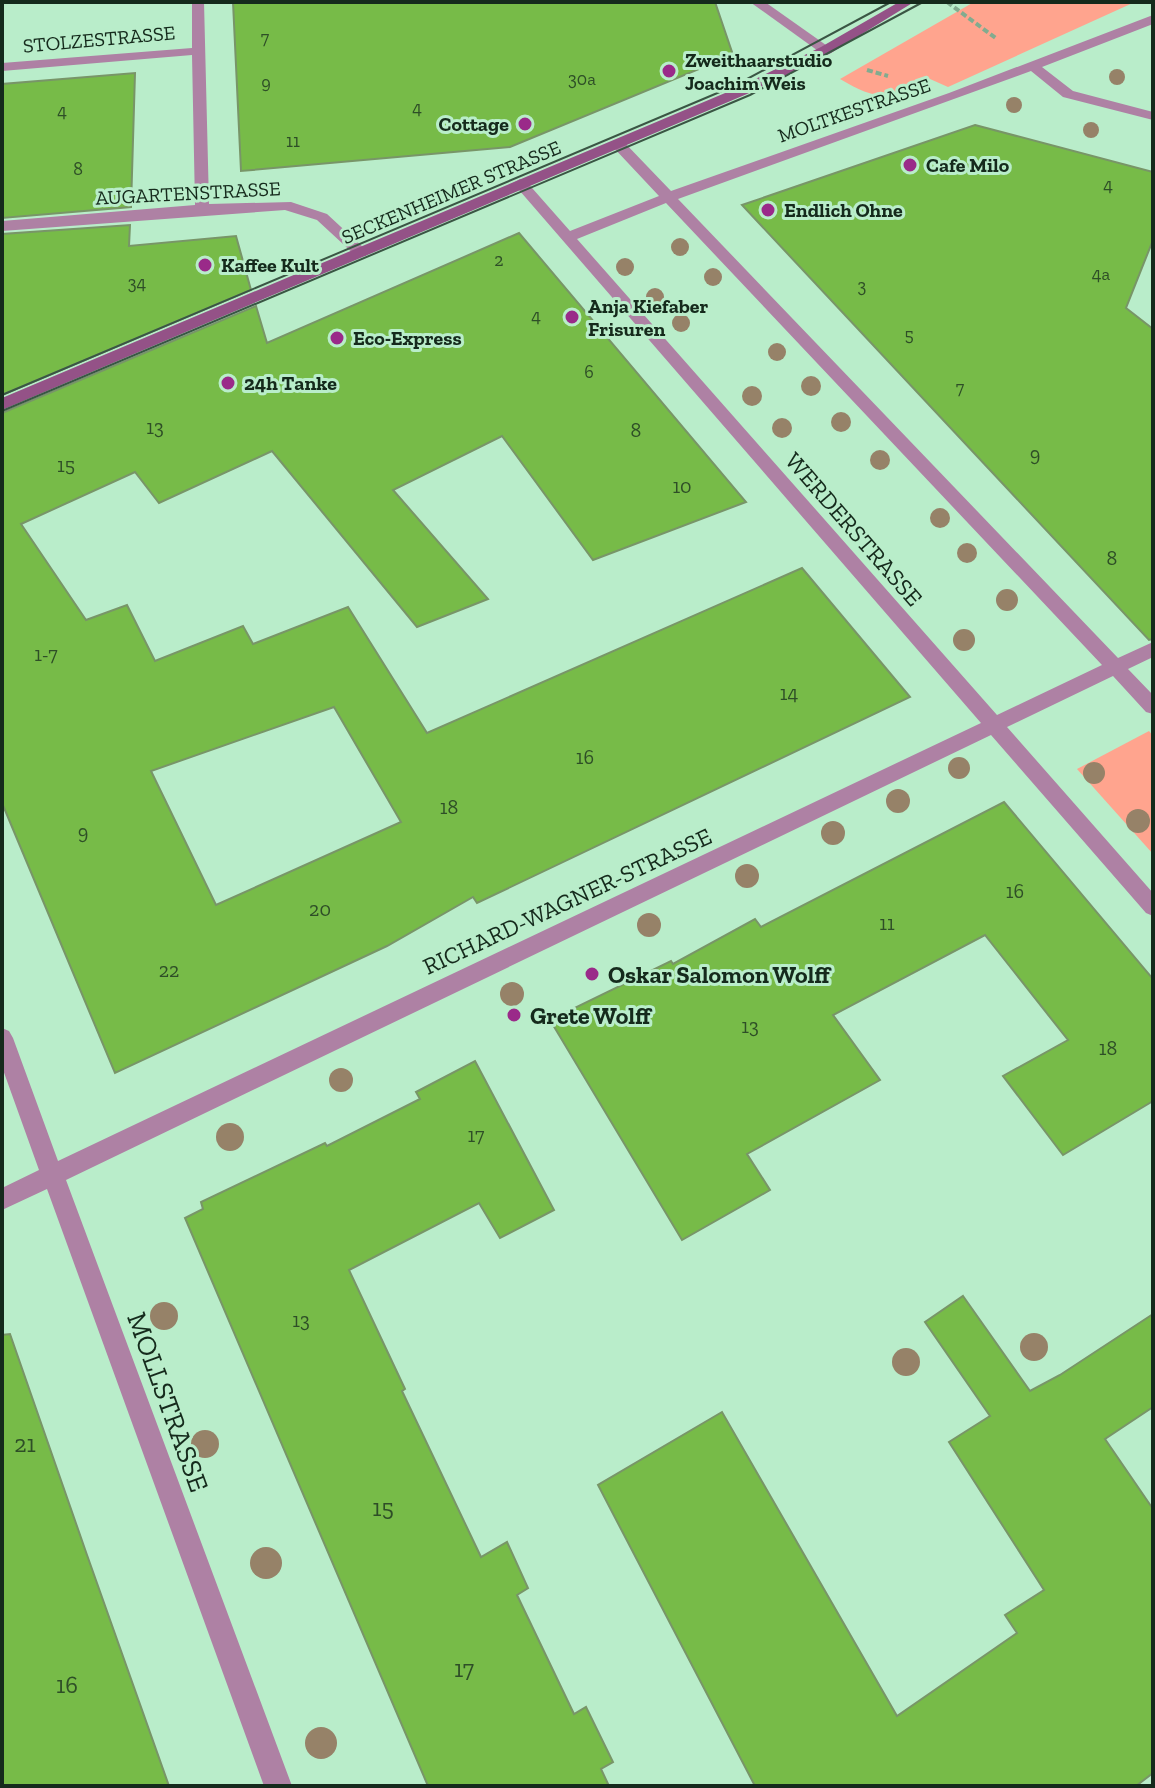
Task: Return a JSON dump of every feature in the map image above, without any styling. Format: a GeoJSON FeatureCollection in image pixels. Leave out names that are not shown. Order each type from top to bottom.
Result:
{"type":"FeatureCollection","features":[{"type":"Feature","properties":{"kind":"street"},"geometry":{"type":"LineString","coordinates":[[198,2],[202,209]]}},
{"type":"Feature","properties":{"kind":"street"},"geometry":{"type":"LineString","coordinates":[[756,2],[826,50]]}},
{"type":"Feature","properties":{"kind":"street","name":"SECKENHEIMER STRASSE"},"geometry":{"type":"LineString","coordinates":[[2,404],[742,91],[826,50],[908,2]]}},
{"type":"Feature","properties":{"kind":"street","name":"MOLTKESTRASSE"},"geometry":{"type":"LineString","coordinates":[[567,237],[1153,19]]}},
{"type":"Feature","properties":{"kind":"street","name":"STOLZESTRASSE"},"geometry":{"type":"LineString","coordinates":[[2,67],[199,51]]}},
{"type":"Feature","properties":{"kind":"street"},"geometry":{"type":"LineString","coordinates":[[1033,66],[1068,94],[1153,116]]}},
{"type":"Feature","properties":{"kind":"street"},"geometry":{"type":"LineString","coordinates":[[618,144],[1153,707]]}},
{"type":"Feature","properties":{"kind":"street","name":"WERDERSTRASSE"},"geometry":{"type":"LineString","coordinates":[[520,183],[1153,907]]}},
{"type":"Feature","properties":{"kind":"street","name":"AUGARTENSTRASSE"},"geometry":{"type":"LineString","coordinates":[[2,226],[286,205],[322,217],[361,253]]}},
{"type":"Feature","properties":{"kind":"street","name":"RICHARD-WAGNER-STRASSE"},"geometry":{"type":"LineString","coordinates":[[2,1199],[1153,649]]}},
{"type":"Feature","properties":{"kind":"street","name":"MOLLSTRASSE"},"geometry":{"type":"LineString","coordinates":[[2,1038],[278,1786]]}},
{"type":"Feature","properties":{"kind":"path"},"geometry":{"type":"LineString","coordinates":[[947,2],[1033,66]]}},
{"type":"Feature","properties":{"kind":"shaded area"},"geometry":{"type":"Polygon","coordinates":[[[974,2],[1135,2],[948,87],[930,79],[894,94],[876,95],[840,79],[974,2]]]}},
{"type":"Feature","properties":{"kind":"shaded area"},"geometry":{"type":"Polygon","coordinates":[[[1149,731],[1153,736],[1153,854],[1077,769],[1149,731]]]}},
{"type":"Feature","properties":{"kind":"building"},"geometry":{"type":"Polygon","coordinates":[[[233,2],[715,2],[733,55],[510,147],[241,171],[233,2]]]}},
{"type":"Feature","properties":{"kind":"building"},"geometry":{"type":"Polygon","coordinates":[[[135,73],[131,207],[2,218],[2,84],[135,73]]]}},
{"type":"Feature","properties":{"kind":"building"},"geometry":{"type":"Polygon","coordinates":[[[975,125],[1153,172],[1153,240],[1126,308],[1153,329],[1153,639],[1149,640],[742,205],[975,125]]]}},
{"type":"Feature","properties":{"kind":"building"},"geometry":{"type":"Polygon","coordinates":[[[130,225],[129,246],[236,236],[251,290],[2,395],[2,234],[130,225]]]}},
{"type":"Feature","properties":{"kind":"building"},"geometry":{"type":"Polygon","coordinates":[[[519,233],[746,502],[593,560],[502,436],[393,490],[488,599],[417,627],[272,451],[159,503],[135,472],[21,524],[86,620],[127,605],[155,661],[243,626],[253,644],[348,607],[427,733],[802,568],[910,697],[477,903],[473,897],[387,946],[115,1073],[2,803],[2,413],[256,306],[267,343],[519,233]],[[334,707],[151,771],[216,905],[401,822],[334,707]]]}},
{"type":"Feature","properties":{"kind":"building"},"geometry":{"type":"Polygon","coordinates":[[[1004,802],[1153,979],[1153,1101],[1063,1155],[1003,1076],[1068,1040],[985,935],[833,1015],[880,1080],[747,1154],[770,1190],[682,1240],[550,1020],[671,961],[673,964],[755,919],[761,927],[1004,802]]]}},
{"type":"Feature","properties":{"kind":"building"},"geometry":{"type":"Polygon","coordinates":[[[475,1061],[554,1210],[500,1238],[479,1203],[349,1270],[405,1389],[402,1391],[481,1557],[507,1542],[528,1588],[517,1595],[574,1714],[586,1707],[613,1762],[601,1769],[609,1786],[428,1786],[185,1218],[203,1209],[201,1202],[325,1143],[327,1146],[420,1099],[416,1092],[475,1061]]]}},
{"type":"Feature","properties":{"kind":"building"},"geometry":{"type":"Polygon","coordinates":[[[963,1296],[1030,1391],[1153,1314],[1153,1407],[1105,1439],[1153,1509],[1153,1773],[1136,1786],[755,1786],[598,1485],[722,1412],[897,1716],[1017,1633],[1005,1615],[1044,1590],[949,1442],[990,1416],[925,1322],[963,1296]]]}},
{"type":"Feature","properties":{"kind":"building"},"geometry":{"type":"Polygon","coordinates":[[[10,1334],[169,1786],[2,1786],[2,1335],[10,1334]]]}},
{"type":"Feature","properties":{"kind":"tram line"},"geometry":{"type":"LineString","coordinates":[[2,395],[734,86],[891,2]]}},
{"type":"Feature","properties":{"kind":"tram line"},"geometry":{"type":"LineString","coordinates":[[2,411],[750,95],[923,2]]}},
{"type":"Feature","properties":{"kind":"place","name":"Zweithaarstudio Joachim Weis"},"geometry":{"type":"Point","coordinates":[669,71]}},
{"type":"Feature","properties":{"kind":"place","name":"Cottage"},"geometry":{"type":"Point","coordinates":[525,124]}},
{"type":"Feature","properties":{"kind":"place","name":"Cafe Milo"},"geometry":{"type":"Point","coordinates":[910,165]}},
{"type":"Feature","properties":{"kind":"place","name":"Endlich Ohne"},"geometry":{"type":"Point","coordinates":[768,210]}},
{"type":"Feature","properties":{"kind":"place","name":"Kaffee Kult"},"geometry":{"type":"Point","coordinates":[205,265]}},
{"type":"Feature","properties":{"kind":"place","name":"Anja Kiefaber Frisuren"},"geometry":{"type":"Point","coordinates":[572,317]}},
{"type":"Feature","properties":{"kind":"place","name":"Eco-Express"},"geometry":{"type":"Point","coordinates":[337,338]}},
{"type":"Feature","properties":{"kind":"place","name":"24h Tanke"},"geometry":{"type":"Point","coordinates":[228,383]}},
{"type":"Feature","properties":{"kind":"place","name":"Oskar Salomon Wolff"},"geometry":{"type":"Point","coordinates":[592,974]}},
{"type":"Feature","properties":{"kind":"place","name":"Grete Wolff"},"geometry":{"type":"Point","coordinates":[514,1015]}}]}
